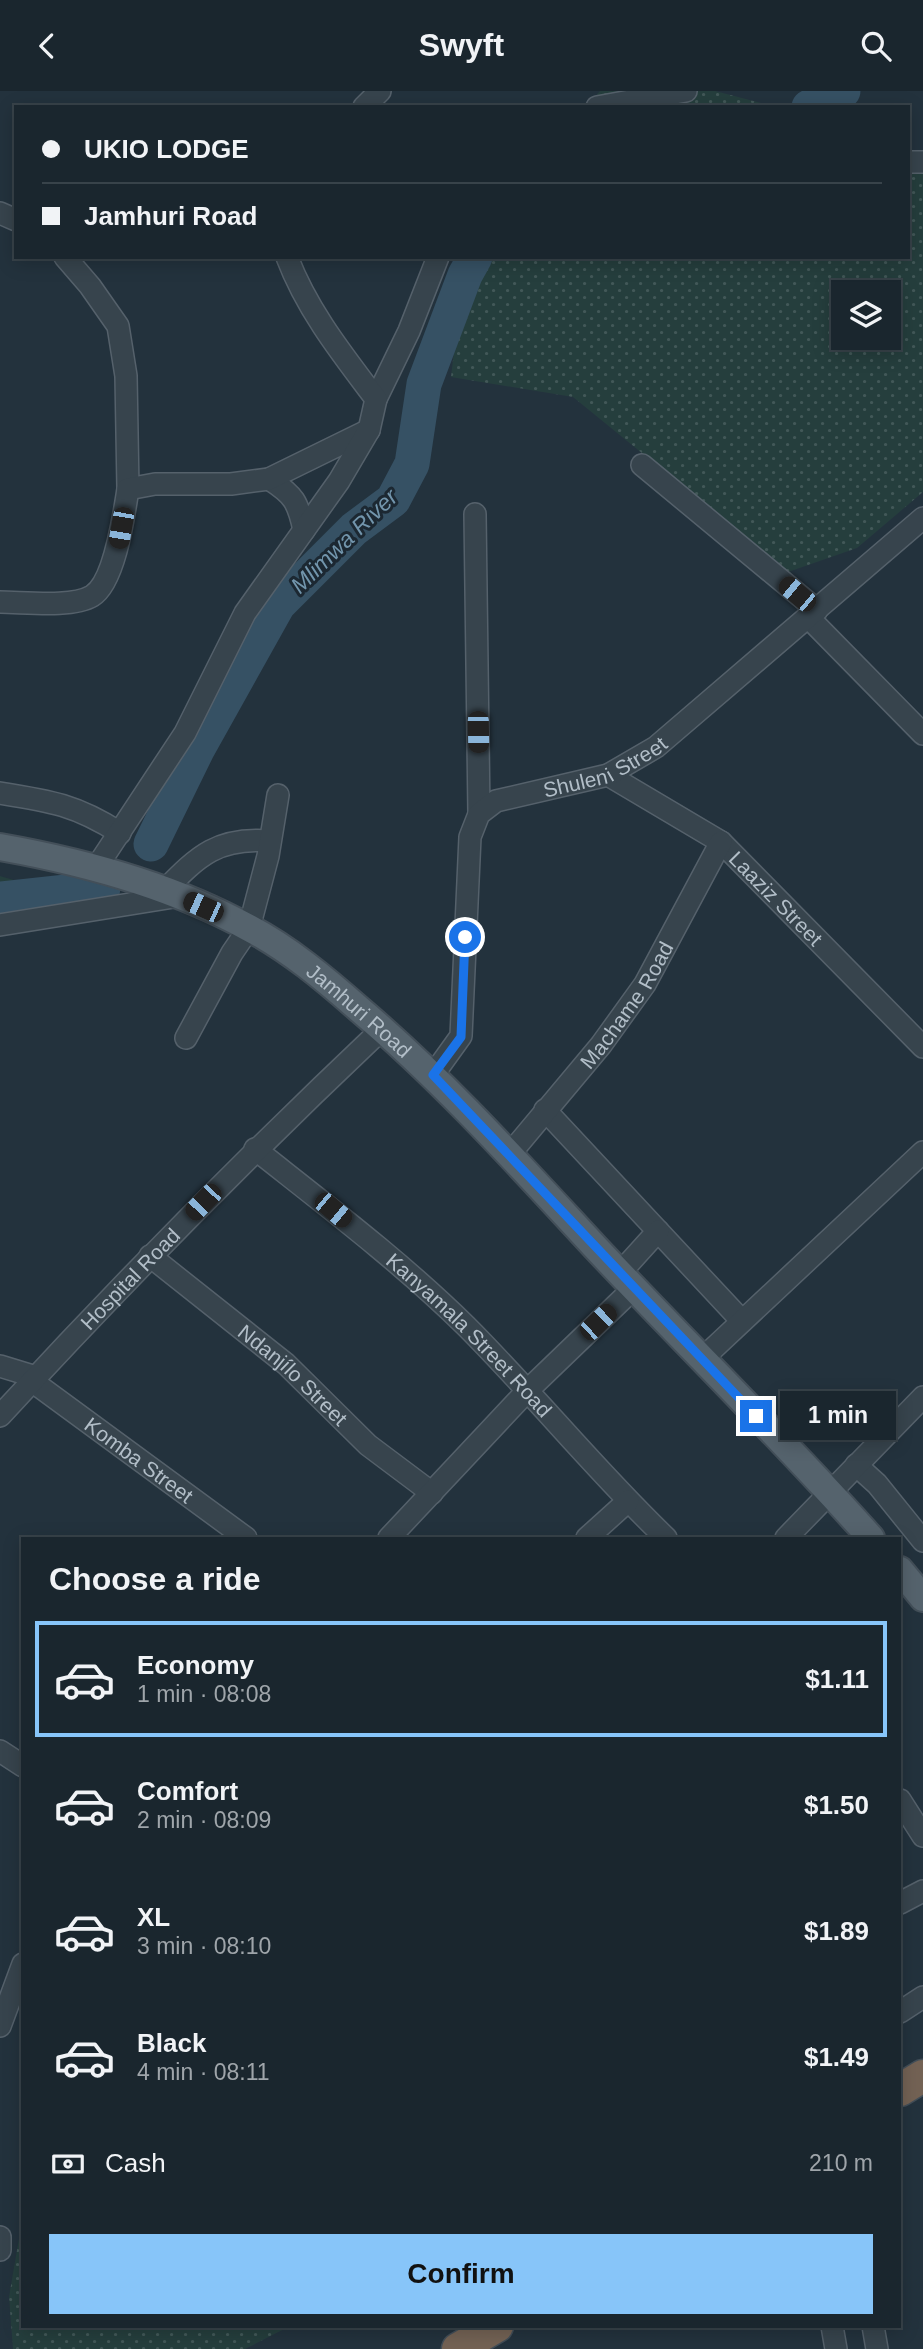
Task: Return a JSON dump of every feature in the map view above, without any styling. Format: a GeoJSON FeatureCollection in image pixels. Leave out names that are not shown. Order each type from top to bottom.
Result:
{"type":"FeatureCollection","features":[{"type":"Feature","properties":{"kind":"highway"},"geometry":{"type":"LineString","coordinates":[[901,2089],[923,2076]]}},
{"type":"Feature","properties":{"kind":"highway"},"geometry":{"type":"LineString","coordinates":[[458,2349],[494,2328]]}},
{"type":"Feature","properties":{"kind":"main road","name":"Jamhuri Road"},"geometry":{"type":"LineString","coordinates":[[0,847],[96,868],[172,894],[249,928],[316,971],[433,1075],[870,1537]]}},
{"type":"Feature","properties":{"kind":"street"},"geometry":{"type":"LineString","coordinates":[[366,105],[380,91]]}},
{"type":"Feature","properties":{"kind":"street"},"geometry":{"type":"LineString","coordinates":[[608,105],[686,91]]}},
{"type":"Feature","properties":{"kind":"street"},"geometry":{"type":"LineString","coordinates":[[0,602],[74,602],[94,595],[103,583],[118,548],[128,489],[126,376],[118,326],[67,259]]}},
{"type":"Feature","properties":{"kind":"street"},"geometry":{"type":"LineString","coordinates":[[288,259],[298,286],[337,348],[376,399]]}},
{"type":"Feature","properties":{"kind":"street"},"geometry":{"type":"LineString","coordinates":[[96,868],[185,733],[245,613],[339,481],[369,430],[376,399],[409,331],[437,259]]}},
{"type":"Feature","properties":{"kind":"street"},"geometry":{"type":"LineString","coordinates":[[128,489],[155,484],[231,484],[269,479],[369,430]]}},
{"type":"Feature","properties":{"kind":"street"},"geometry":{"type":"LineString","coordinates":[[642,465],[813,613],[923,734]]}},
{"type":"Feature","properties":{"kind":"street"},"geometry":{"type":"LineString","coordinates":[[269,479],[286,490],[298,504],[304,530]]}},
{"type":"Feature","properties":{"kind":"street"},"geometry":{"type":"LineString","coordinates":[[433,1075],[461,1037],[470,837],[479,814],[475,514]]}},
{"type":"Feature","properties":{"kind":"street","name":"Shuleni Street"},"geometry":{"type":"LineString","coordinates":[[479,814],[496,801],[608,775],[656,747],[923,518]]}},
{"type":"Feature","properties":{"kind":"street","name":"Laaziz Street"},"geometry":{"type":"LineString","coordinates":[[608,775],[721,842],[923,1047]]}},
{"type":"Feature","properties":{"kind":"street"},"geometry":{"type":"LineString","coordinates":[[0,793],[72,807],[120,833]]}},
{"type":"Feature","properties":{"kind":"street"},"geometry":{"type":"LineString","coordinates":[[186,1038],[232,953],[249,928],[278,795]]}},
{"type":"Feature","properties":{"kind":"street"},"geometry":{"type":"LineString","coordinates":[[0,925],[172,894],[191,863],[203,855],[238,840],[270,841]]}},
{"type":"Feature","properties":{"kind":"street","name":"Machame Road"},"geometry":{"type":"LineString","coordinates":[[509,1155],[601,1045],[645,984],[721,842]]}},
{"type":"Feature","properties":{"kind":"street","name":"Hospital Road"},"geometry":{"type":"LineString","coordinates":[[0,1416],[255,1149],[382,1029]]}},
{"type":"Feature","properties":{"kind":"street"},"geometry":{"type":"LineString","coordinates":[[545,1110],[742,1321]]}},
{"type":"Feature","properties":{"kind":"street","name":"Kanyamala Street Road"},"geometry":{"type":"LineString","coordinates":[[255,1149],[427,1290],[467,1327],[628,1501],[665,1537]]}},
{"type":"Feature","properties":{"kind":"street"},"geometry":{"type":"LineString","coordinates":[[701,1360],[923,1153]]}},
{"type":"Feature","properties":{"kind":"street"},"geometry":{"type":"LineString","coordinates":[[390,1537],[627,1281],[658,1231]]}},
{"type":"Feature","properties":{"kind":"street","name":"Ndanjílo Street"},"geometry":{"type":"LineString","coordinates":[[150,1256],[286,1364],[368,1445],[432,1493]]}},
{"type":"Feature","properties":{"kind":"street","name":"Komba Street"},"geometry":{"type":"LineString","coordinates":[[0,1366],[34,1379],[245,1537]]}},
{"type":"Feature","properties":{"kind":"street"},"geometry":{"type":"LineString","coordinates":[[787,1537],[923,1397]]}},
{"type":"Feature","properties":{"kind":"street"},"geometry":{"type":"LineString","coordinates":[[856,1465],[877,1484],[923,1541]]}},
{"type":"Feature","properties":{"kind":"street"},"geometry":{"type":"LineString","coordinates":[[588,1537],[628,1501]]}},
{"type":"Feature","properties":{"kind":"street"},"geometry":{"type":"LineString","coordinates":[[0,1751],[21,1765]]}},
{"type":"Feature","properties":{"kind":"street"},"geometry":{"type":"LineString","coordinates":[[901,1802],[923,1836]]}},
{"type":"Feature","properties":{"kind":"street"},"geometry":{"type":"LineString","coordinates":[[901,1902],[923,1891]]}},
{"type":"Feature","properties":{"kind":"street"},"geometry":{"type":"LineString","coordinates":[[0,2026],[21,1969]]}},
{"type":"Feature","properties":{"kind":"street"},"geometry":{"type":"LineString","coordinates":[[901,2011],[923,1997]]}},
{"type":"Feature","properties":{"kind":"street"},"geometry":{"type":"LineString","coordinates":[[0,2237],[0,2249]]}},
{"type":"Feature","properties":{"kind":"street"},"geometry":{"type":"LineString","coordinates":[[832,2328],[836,2349]]}},
{"type":"Feature","properties":{"kind":"street"},"geometry":{"type":"LineString","coordinates":[[873,2328],[877,2349]]}},
{"type":"Feature","properties":{"kind":"green space"},"geometry":{"type":"Polygon","coordinates":[[[600,91],[715,91],[769,105],[588,105],[600,91]]]}},
{"type":"Feature","properties":{"kind":"green space"},"geometry":{"type":"Polygon","coordinates":[[[910,160],[923,170],[923,492],[857,548],[788,572],[573,397],[451,377],[465,259],[910,259],[910,160]]]}},
{"type":"Feature","properties":{"kind":"green space"},"geometry":{"type":"Polygon","coordinates":[[[0,876],[78,899],[42,905],[0,907],[0,876]]]}},
{"type":"Feature","properties":{"kind":"green space"},"geometry":{"type":"Polygon","coordinates":[[[21,2227],[21,2328],[286,2328],[245,2349],[13,2349],[9,2297],[21,2227]]]}},
{"type":"Feature","properties":{"kind":"waterway","name":"Mlimwa River"},"geometry":{"type":"LineString","coordinates":[[813,105],[843,91]]}},
{"type":"Feature","properties":{"kind":"waterway","name":"Mlimwa River"},"geometry":{"type":"LineString","coordinates":[[151,844],[197,750],[278,605],[354,529],[393,500],[412,464],[424,384],[465,275],[474,259]]}},
{"type":"Feature","properties":{"kind":"waterway","name":"Mlimwa River"},"geometry":{"type":"LineString","coordinates":[[0,899],[103,888]]}},
{"type":"Feature","properties":{"kind":"route"},"geometry":{"type":"LineString","coordinates":[[465,937],[461,1037],[433,1075],[756,1416]]}}]}
